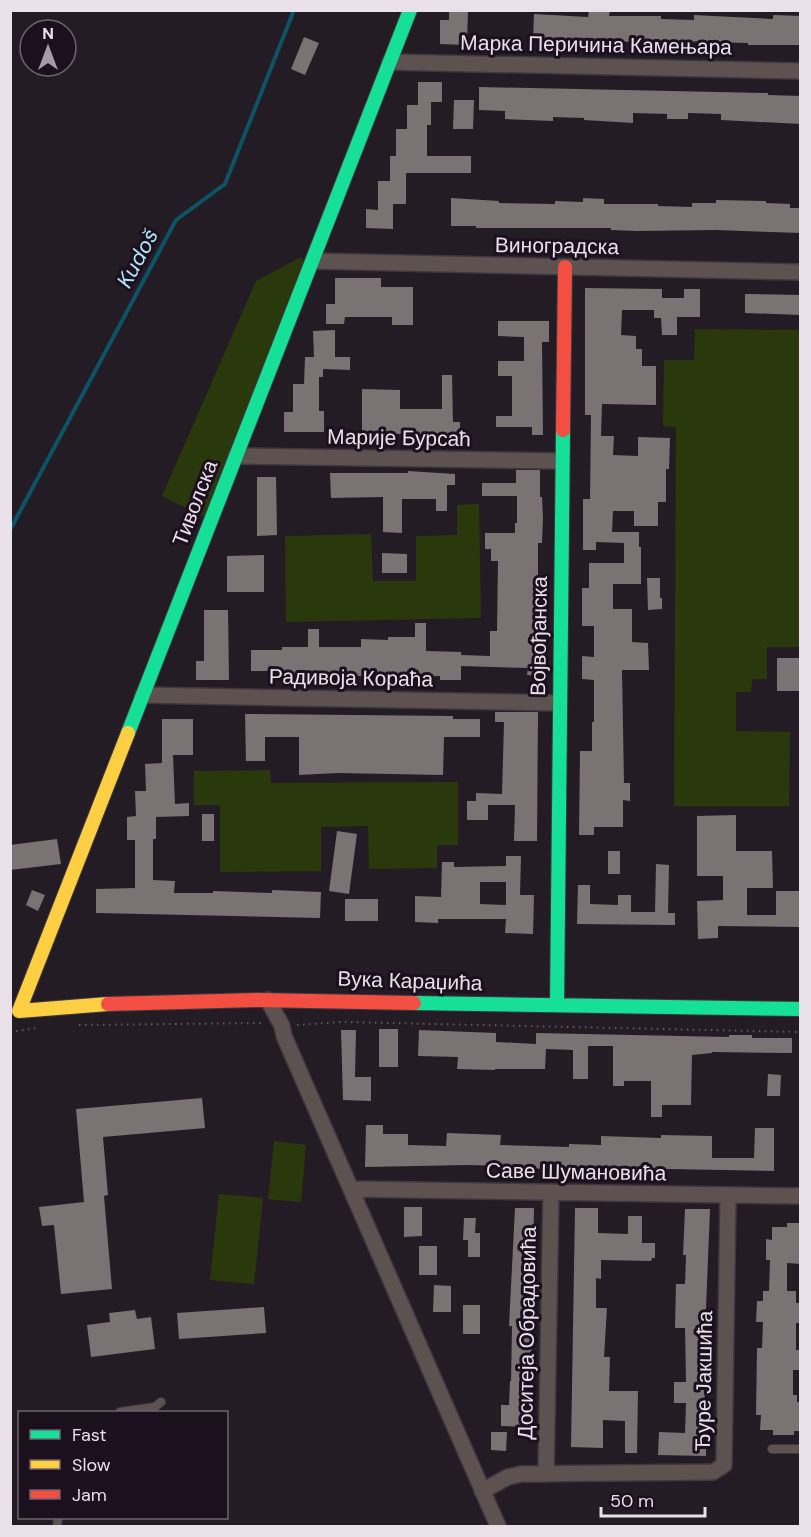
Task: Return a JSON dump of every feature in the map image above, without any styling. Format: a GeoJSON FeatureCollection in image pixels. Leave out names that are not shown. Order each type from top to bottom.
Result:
{"type":"FeatureCollection","features":[{"type":"Feature","properties":{"kind":"street","name":"Тиволска"},"geometry":{"type":"LineString","coordinates":[[19,1011],[410,10]]}},
{"type":"Feature","properties":{"kind":"street","name":"Марка Перичина Камењара"},"geometry":{"type":"LineString","coordinates":[[390,62],[801,70]]}},
{"type":"Feature","properties":{"kind":"street","name":"Виноградска"},"geometry":{"type":"LineString","coordinates":[[313,261],[801,272]]}},
{"type":"Feature","properties":{"kind":"street","name":"Војвођанска"},"geometry":{"type":"LineString","coordinates":[[556,1005],[565,267]]}},
{"type":"Feature","properties":{"kind":"street","name":"Марије Бурсаћ"},"geometry":{"type":"LineString","coordinates":[[236,456],[562,461]]}},
{"type":"Feature","properties":{"kind":"street","name":"Радивоја Кораћа"},"geometry":{"type":"LineString","coordinates":[[143,695],[559,703]]}},
{"type":"Feature","properties":{"kind":"street","name":"Вука Караџића"},"geometry":{"type":"LineString","coordinates":[[19,1011],[160,1001],[268,1000],[801,1009]]}},
{"type":"Feature","properties":{"kind":"street"},"geometry":{"type":"LineString","coordinates":[[268,1000],[282,1026],[284,1036],[498,1527]]}},
{"type":"Feature","properties":{"kind":"street","name":"Саве Шумановића"},"geometry":{"type":"LineString","coordinates":[[351,1189],[801,1196]]}},
{"type":"Feature","properties":{"kind":"street","name":"Доситеја Обрадовића"},"geometry":{"type":"LineString","coordinates":[[546,1474],[551,1192]]}},
{"type":"Feature","properties":{"kind":"street","name":"Ђуре Јакшића"},"geometry":{"type":"LineString","coordinates":[[482,1491],[514,1476],[713,1472],[724,1465],[728,1195]]}},
{"type":"Feature","properties":{"kind":"lane"},"geometry":{"type":"LineString","coordinates":[[132,1411],[155,1407],[161,1402]]}},
{"type":"Feature","properties":{"kind":"lane"},"geometry":{"type":"LineString","coordinates":[[772,1449],[801,1449]]}},
{"type":"Feature","properties":{"kind":"path"},"geometry":{"type":"LineString","coordinates":[[69,1025],[267,1023],[282,1026],[342,1022],[801,1032]]}},
{"type":"Feature","properties":{"kind":"path"},"geometry":{"type":"LineString","coordinates":[[10,1032],[45,1027]]}},
{"type":"Feature","properties":{"kind":"green space"},"geometry":{"type":"Polygon","coordinates":[[[301,257],[306,265],[205,517],[162,496],[256,281],[301,257]]]}},
{"type":"Feature","properties":{"kind":"green space"},"geometry":{"type":"Polygon","coordinates":[[[695,329],[800,330],[800,647],[767,647],[767,679],[752,679],[751,692],[736,692],[736,731],[790,732],[789,806],[674,806],[676,427],[663,426],[664,360],[694,360],[695,329]]]}},
{"type":"Feature","properties":{"kind":"green space"},"geometry":{"type":"Polygon","coordinates":[[[479,504],[481,618],[286,622],[285,536],[371,534],[373,581],[416,581],[416,536],[457,535],[457,505],[479,504]]]}},
{"type":"Feature","properties":{"kind":"green space"},"geometry":{"type":"Polygon","coordinates":[[[270,770],[271,783],[458,782],[458,845],[437,845],[437,868],[369,869],[368,826],[321,827],[321,871],[220,872],[220,805],[194,805],[194,771],[270,770]]]}},
{"type":"Feature","properties":{"kind":"green space"},"geometry":{"type":"Polygon","coordinates":[[[274,1141],[306,1145],[301,1202],[268,1199],[274,1141]]]}},
{"type":"Feature","properties":{"kind":"green space"},"geometry":{"type":"Polygon","coordinates":[[[219,1194],[263,1198],[254,1284],[210,1280],[219,1194]]]}},
{"type":"Feature","properties":{"kind":"building"},"geometry":{"type":"Polygon","coordinates":[[[449,10],[468,10],[467,45],[440,44],[440,20],[449,20],[449,10]]]}},
{"type":"Feature","properties":{"kind":"building"},"geometry":{"type":"Polygon","coordinates":[[[589,10],[610,11],[609,16],[661,16],[661,19],[694,20],[694,15],[773,19],[773,15],[801,16],[801,45],[533,39],[534,14],[588,17],[589,10]]]}},
{"type":"Feature","properties":{"kind":"building"},"geometry":{"type":"Polygon","coordinates":[[[304,37],[319,43],[305,75],[291,69],[304,37]]]}},
{"type":"Feature","properties":{"kind":"building"},"geometry":{"type":"Polygon","coordinates":[[[418,82],[442,82],[442,102],[431,102],[431,125],[427,125],[427,156],[471,156],[471,173],[406,173],[406,204],[393,204],[393,229],[366,228],[366,209],[378,210],[378,181],[390,181],[390,156],[396,156],[396,129],[407,129],[407,105],[418,105],[418,82]]]}},
{"type":"Feature","properties":{"kind":"building"},"geometry":{"type":"Polygon","coordinates":[[[479,87],[768,93],[768,95],[801,96],[801,124],[721,120],[721,114],[688,113],[688,119],[667,119],[667,114],[633,113],[633,123],[553,117],[553,121],[505,119],[505,111],[479,110],[479,87]]]}},
{"type":"Feature","properties":{"kind":"building"},"geometry":{"type":"Polygon","coordinates":[[[454,100],[474,100],[473,129],[453,129],[454,100]]]}},
{"type":"Feature","properties":{"kind":"building"},"geometry":{"type":"Polygon","coordinates":[[[451,198],[499,201],[499,203],[555,204],[555,201],[583,202],[583,198],[604,199],[604,204],[658,204],[658,206],[692,207],[692,203],[716,203],[716,200],[766,201],[766,203],[790,204],[790,208],[801,208],[801,233],[451,226],[451,198]]]}},
{"type":"Feature","properties":{"kind":"building"},"geometry":{"type":"Polygon","coordinates":[[[335,278],[381,278],[381,287],[413,287],[413,325],[392,325],[392,317],[345,317],[344,324],[326,324],[326,304],[335,304],[335,278]]]}},
{"type":"Feature","properties":{"kind":"building"},"geometry":{"type":"Polygon","coordinates":[[[585,288],[662,289],[662,298],[684,298],[684,289],[700,289],[700,317],[677,317],[677,335],[662,335],[661,318],[654,318],[654,310],[622,310],[621,335],[636,336],[636,349],[642,349],[642,366],[656,366],[656,405],[602,404],[601,436],[614,436],[613,455],[638,456],[638,437],[670,438],[669,469],[666,469],[666,502],[658,502],[658,526],[634,526],[634,511],[613,511],[612,532],[639,532],[641,584],[613,584],[613,609],[632,609],[632,642],[648,643],[649,670],[622,670],[624,783],[630,783],[630,801],[623,800],[623,827],[594,827],[594,835],[579,835],[580,751],[592,751],[592,722],[594,722],[594,680],[582,679],[582,656],[594,657],[594,626],[582,626],[582,588],[589,588],[589,563],[624,563],[624,543],[596,542],[596,550],[583,550],[583,499],[590,499],[591,415],[585,415],[585,288]]]}},
{"type":"Feature","properties":{"kind":"building"},"geometry":{"type":"Polygon","coordinates":[[[745,294],[801,295],[801,315],[745,313],[745,294]]]}},
{"type":"Feature","properties":{"kind":"building"},"geometry":{"type":"Polygon","coordinates":[[[498,321],[549,321],[549,342],[542,342],[543,435],[532,435],[532,427],[496,427],[496,416],[512,416],[512,376],[498,376],[498,361],[524,361],[524,337],[498,336],[498,321]]]}},
{"type":"Feature","properties":{"kind":"building"},"geometry":{"type":"Polygon","coordinates":[[[335,330],[335,357],[350,357],[350,370],[323,369],[323,377],[319,377],[319,411],[324,411],[324,432],[284,432],[284,412],[293,412],[293,384],[304,384],[305,357],[314,357],[313,331],[335,330]]]}},
{"type":"Feature","properties":{"kind":"building"},"geometry":{"type":"Polygon","coordinates":[[[442,375],[452,375],[453,422],[460,422],[460,434],[362,434],[362,389],[400,390],[400,409],[442,409],[442,375]]]}},
{"type":"Feature","properties":{"kind":"building"},"geometry":{"type":"Polygon","coordinates":[[[516,470],[540,470],[543,518],[542,543],[538,543],[538,676],[527,675],[528,668],[461,666],[461,680],[440,680],[440,676],[361,678],[361,676],[282,676],[282,671],[251,671],[251,650],[308,647],[308,629],[319,629],[319,647],[361,647],[361,639],[388,640],[388,637],[415,637],[415,623],[426,623],[426,651],[490,656],[490,631],[497,631],[498,561],[491,561],[491,549],[485,549],[485,533],[515,533],[517,496],[482,496],[482,483],[516,483],[516,470]]]}},
{"type":"Feature","properties":{"kind":"building"},"geometry":{"type":"Polygon","coordinates":[[[408,471],[455,474],[455,485],[447,485],[447,511],[436,511],[436,499],[402,499],[402,533],[383,532],[383,497],[331,498],[330,473],[408,473],[408,471]]]}},
{"type":"Feature","properties":{"kind":"building"},"geometry":{"type":"Polygon","coordinates":[[[257,477],[276,477],[277,535],[257,536],[257,477]]]}},
{"type":"Feature","properties":{"kind":"building"},"geometry":{"type":"Polygon","coordinates":[[[382,553],[407,554],[407,573],[382,573],[382,553]]]}},
{"type":"Feature","properties":{"kind":"building"},"geometry":{"type":"Polygon","coordinates":[[[264,555],[264,592],[227,592],[227,556],[264,555]]]}},
{"type":"Feature","properties":{"kind":"building"},"geometry":{"type":"Polygon","coordinates":[[[647,578],[660,578],[662,609],[648,610],[647,578]]]}},
{"type":"Feature","properties":{"kind":"building"},"geometry":{"type":"Polygon","coordinates":[[[204,610],[228,610],[229,680],[196,680],[196,661],[204,661],[204,610]]]}},
{"type":"Feature","properties":{"kind":"building"},"geometry":{"type":"Polygon","coordinates":[[[777,658],[801,658],[801,691],[777,691],[777,658]]]}},
{"type":"Feature","properties":{"kind":"building"},"geometry":{"type":"Polygon","coordinates":[[[495,712],[538,712],[537,841],[514,841],[515,805],[488,805],[488,820],[467,820],[467,801],[476,801],[476,793],[502,794],[504,722],[495,722],[495,712]]]}},
{"type":"Feature","properties":{"kind":"building"},"geometry":{"type":"Polygon","coordinates":[[[245,714],[453,716],[453,719],[480,719],[480,737],[444,737],[443,775],[338,773],[299,775],[299,737],[265,737],[265,761],[246,761],[245,714]]]}},
{"type":"Feature","properties":{"kind":"building"},"geometry":{"type":"Polygon","coordinates":[[[162,719],[193,719],[193,755],[173,755],[175,804],[189,803],[189,816],[156,817],[156,839],[153,839],[153,880],[175,881],[174,893],[213,893],[213,891],[272,893],[272,890],[321,892],[320,918],[96,913],[96,889],[135,888],[135,840],[127,840],[127,817],[136,816],[135,791],[146,791],[145,764],[162,763],[162,719]]]}},
{"type":"Feature","properties":{"kind":"building"},"geometry":{"type":"Polygon","coordinates":[[[202,814],[214,814],[214,841],[202,841],[202,814]]]}},
{"type":"Feature","properties":{"kind":"building"},"geometry":{"type":"Polygon","coordinates":[[[736,815],[736,851],[772,851],[773,888],[747,888],[747,915],[776,915],[776,891],[800,891],[800,927],[718,926],[718,938],[698,939],[697,901],[723,900],[723,876],[697,876],[697,816],[736,815]]]}},
{"type":"Feature","properties":{"kind":"building"},"geometry":{"type":"Polygon","coordinates":[[[337,831],[357,834],[349,894],[329,891],[337,831]]]}},
{"type":"Feature","properties":{"kind":"building"},"geometry":{"type":"Polygon","coordinates":[[[57,839],[61,864],[10,870],[10,845],[57,839]]]}},
{"type":"Feature","properties":{"kind":"building"},"geometry":{"type":"Polygon","coordinates":[[[608,851],[620,851],[620,874],[608,874],[608,851]]]}},
{"type":"Feature","properties":{"kind":"building"},"geometry":{"type":"Polygon","coordinates":[[[506,856],[521,856],[520,895],[534,895],[533,934],[505,933],[506,919],[438,919],[438,923],[415,922],[415,896],[441,897],[442,862],[454,862],[454,867],[506,866],[506,856]],[[480,882],[480,904],[506,905],[506,882],[480,882]]]}},
{"type":"Feature","properties":{"kind":"building"},"geometry":{"type":"Polygon","coordinates":[[[656,864],[669,865],[668,913],[675,913],[675,925],[577,924],[578,885],[590,885],[590,904],[618,905],[618,895],[631,895],[631,912],[655,912],[656,864]]]}},
{"type":"Feature","properties":{"kind":"building"},"geometry":{"type":"Polygon","coordinates":[[[32,890],[45,895],[38,911],[26,905],[32,890]]]}},
{"type":"Feature","properties":{"kind":"building"},"geometry":{"type":"Polygon","coordinates":[[[345,899],[378,899],[378,921],[345,921],[345,899]]]}},
{"type":"Feature","properties":{"kind":"building"},"geometry":{"type":"Polygon","coordinates":[[[379,1029],[398,1029],[398,1067],[379,1067],[379,1029]]]}},
{"type":"Feature","properties":{"kind":"building"},"geometry":{"type":"Polygon","coordinates":[[[341,1030],[356,1030],[355,1077],[371,1077],[371,1101],[343,1100],[341,1030]]]}},
{"type":"Feature","properties":{"kind":"building"},"geometry":{"type":"Polygon","coordinates":[[[419,1030],[496,1033],[496,1042],[536,1044],[536,1033],[729,1037],[729,1035],[752,1035],[752,1038],[792,1038],[792,1053],[712,1052],[692,1055],[691,1105],[662,1105],[662,1117],[651,1117],[651,1081],[624,1081],[624,1086],[613,1086],[613,1046],[588,1046],[588,1079],[573,1079],[573,1050],[546,1049],[545,1069],[457,1069],[458,1057],[418,1056],[419,1030]]]}},
{"type":"Feature","properties":{"kind":"building"},"geometry":{"type":"Polygon","coordinates":[[[768,1074],[781,1075],[780,1096],[767,1096],[768,1074]]]}},
{"type":"Feature","properties":{"kind":"building"},"geometry":{"type":"Polygon","coordinates":[[[202,1098],[205,1128],[103,1137],[108,1195],[104,1196],[112,1289],[61,1294],[54,1225],[42,1226],[39,1207],[84,1202],[76,1109],[202,1098]]]}},
{"type":"Feature","properties":{"kind":"building"},"geometry":{"type":"Polygon","coordinates":[[[366,1125],[383,1125],[383,1134],[408,1134],[408,1145],[446,1146],[447,1133],[501,1135],[500,1145],[569,1147],[569,1144],[601,1145],[601,1136],[661,1138],[661,1135],[712,1136],[712,1158],[754,1158],[755,1128],[774,1128],[774,1171],[506,1168],[506,1166],[467,1165],[365,1167],[366,1125]]]}},
{"type":"Feature","properties":{"kind":"building"},"geometry":{"type":"Polygon","coordinates":[[[404,1207],[422,1207],[422,1236],[404,1237],[404,1207]]]}},
{"type":"Feature","properties":{"kind":"building"},"geometry":{"type":"Polygon","coordinates":[[[515,1208],[534,1208],[531,1427],[501,1426],[501,1405],[509,1405],[511,1381],[512,1326],[509,1326],[515,1208]]]}},
{"type":"Feature","properties":{"kind":"building"},"geometry":{"type":"Polygon","coordinates":[[[575,1208],[598,1208],[598,1233],[628,1234],[628,1216],[642,1216],[642,1243],[655,1243],[655,1258],[651,1261],[601,1260],[601,1279],[596,1278],[596,1308],[607,1308],[604,1357],[610,1357],[609,1391],[638,1391],[637,1453],[625,1453],[625,1421],[603,1420],[603,1448],[571,1447],[575,1208]]]}},
{"type":"Feature","properties":{"kind":"building"},"geometry":{"type":"Polygon","coordinates":[[[685,1209],[710,1209],[706,1309],[708,1354],[706,1354],[704,1433],[706,1433],[706,1456],[658,1455],[659,1432],[685,1433],[686,1403],[674,1403],[674,1382],[686,1382],[685,1328],[675,1328],[676,1284],[685,1284],[686,1255],[683,1255],[685,1209]]]}},
{"type":"Feature","properties":{"kind":"building"},"geometry":{"type":"Polygon","coordinates":[[[464,1218],[476,1218],[475,1233],[480,1233],[480,1257],[468,1257],[468,1240],[463,1240],[464,1218]]]}},
{"type":"Feature","properties":{"kind":"building"},"geometry":{"type":"Polygon","coordinates":[[[787,1223],[801,1223],[801,1264],[787,1263],[787,1291],[796,1291],[796,1303],[801,1303],[801,1323],[796,1323],[796,1350],[801,1350],[801,1370],[793,1370],[793,1395],[797,1395],[797,1402],[801,1402],[801,1431],[794,1431],[794,1435],[773,1435],[773,1430],[760,1430],[761,1415],[756,1415],[757,1348],[762,1348],[763,1322],[756,1322],[757,1301],[763,1301],[763,1291],[769,1291],[770,1260],[766,1260],[766,1239],[772,1240],[772,1227],[787,1227],[787,1223]]]}},
{"type":"Feature","properties":{"kind":"building"},"geometry":{"type":"Polygon","coordinates":[[[419,1246],[437,1246],[437,1275],[419,1275],[419,1246]]]}},
{"type":"Feature","properties":{"kind":"building"},"geometry":{"type":"Polygon","coordinates":[[[434,1285],[451,1286],[451,1312],[433,1312],[434,1285]]]}},
{"type":"Feature","properties":{"kind":"building"},"geometry":{"type":"Polygon","coordinates":[[[463,1305],[480,1305],[480,1334],[463,1334],[463,1305]]]}},
{"type":"Feature","properties":{"kind":"building"},"geometry":{"type":"Polygon","coordinates":[[[264,1307],[266,1333],[179,1339],[177,1313],[264,1307]]]}},
{"type":"Feature","properties":{"kind":"building"},"geometry":{"type":"Polygon","coordinates":[[[135,1310],[137,1319],[151,1317],[155,1349],[91,1357],[87,1325],[110,1322],[109,1313],[135,1310]]]}},
{"type":"Feature","properties":{"kind":"building"},"geometry":{"type":"Polygon","coordinates":[[[491,1432],[507,1432],[506,1451],[491,1450],[491,1432]]]}},
{"type":"Feature","properties":{"kind":"waterway","name":"Kudoš"},"geometry":{"type":"LineString","coordinates":[[10,530],[176,220],[225,184],[294,10]]}},
{"type":"Feature","properties":{"kind":"traffic: fast"},"geometry":{"type":"LineString","coordinates":[[128,733],[410,10]]}},
{"type":"Feature","properties":{"kind":"traffic: fast"},"geometry":{"type":"LineString","coordinates":[[557,1005],[563,430]]}},
{"type":"Feature","properties":{"kind":"traffic: fast"},"geometry":{"type":"LineString","coordinates":[[414,1003],[800,1009]]}},
{"type":"Feature","properties":{"kind":"traffic: slow"},"geometry":{"type":"LineString","coordinates":[[108,1004],[19,1011],[128,733]]}},
{"type":"Feature","properties":{"kind":"traffic: jam"},"geometry":{"type":"LineString","coordinates":[[563,430],[565,267]]}},
{"type":"Feature","properties":{"kind":"traffic: jam"},"geometry":{"type":"LineString","coordinates":[[108,1004],[258,1000],[414,1003]]}}]}
